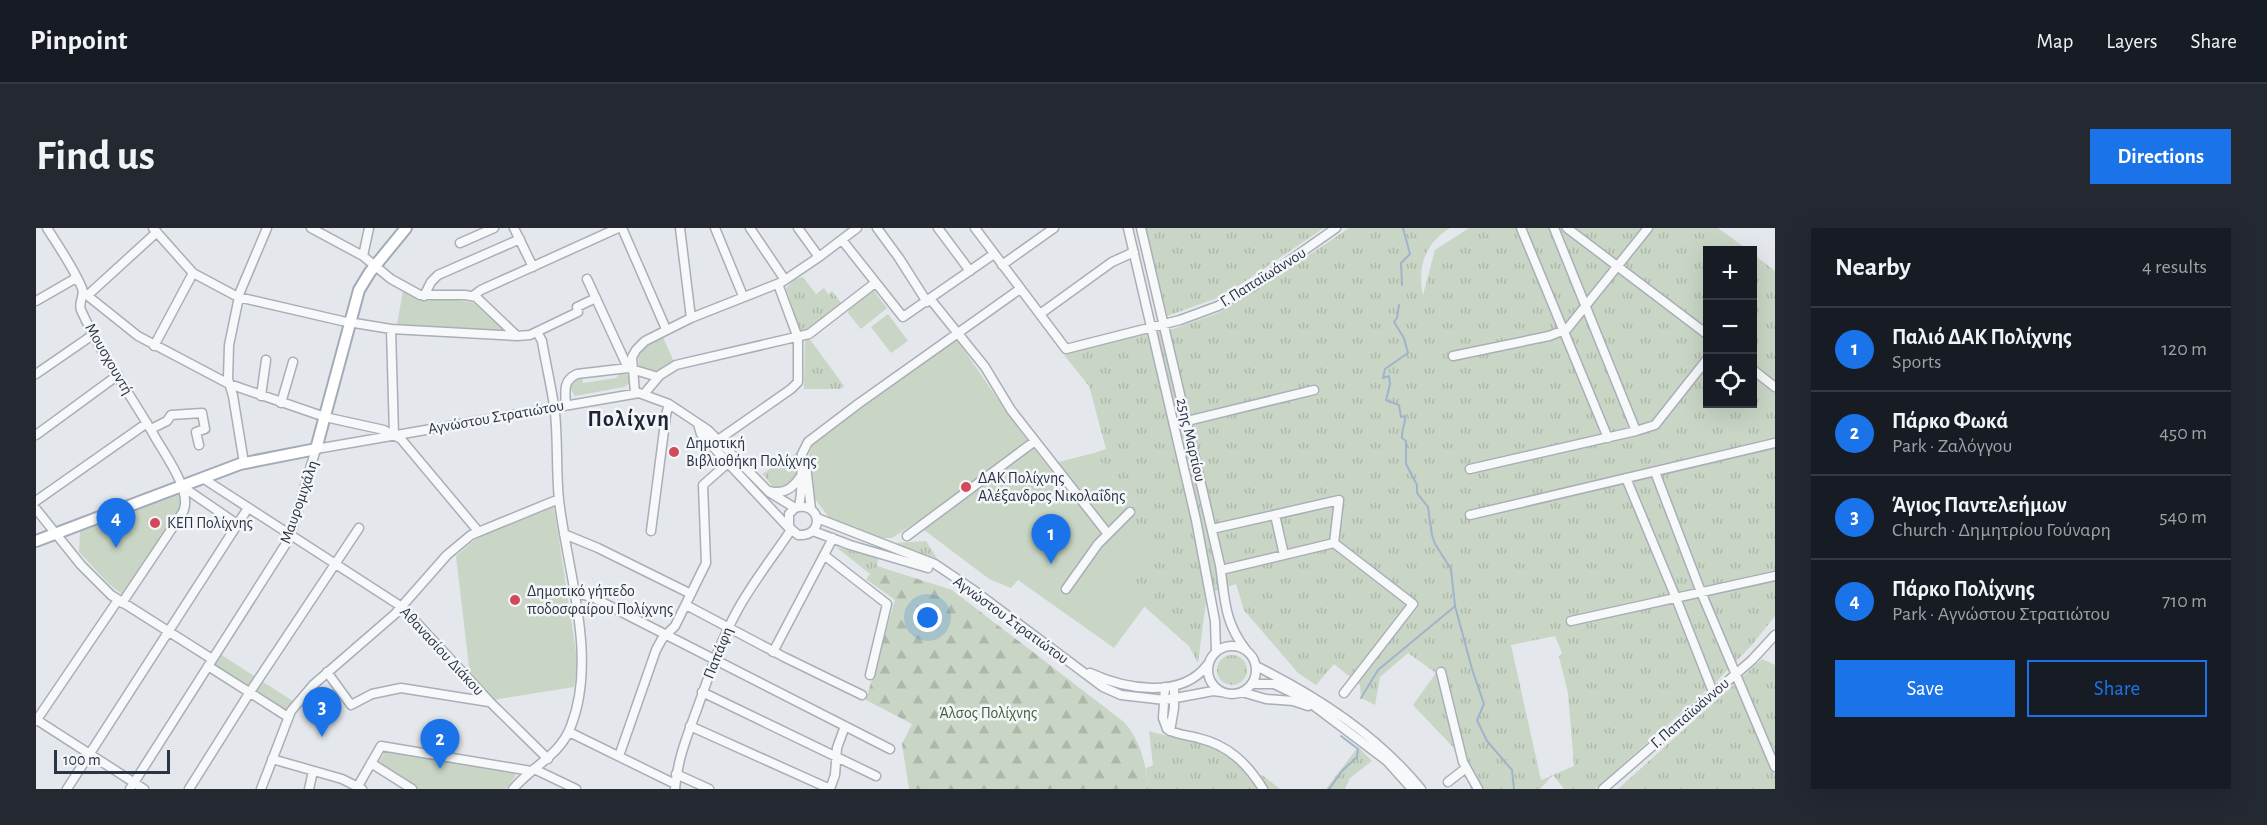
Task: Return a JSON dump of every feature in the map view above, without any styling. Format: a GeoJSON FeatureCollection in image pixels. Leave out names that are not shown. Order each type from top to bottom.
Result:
{"type":"FeatureCollection","features":[{"type":"Feature","properties":{"kind":"main road","name":"Μαυρομιχάλη"},"geometry":{"type":"LineString","coordinates":[[316,449],[361,286],[406,228]]}},
{"type":"Feature","properties":{"kind":"main road","name":"Αγνώστου Στρατιώτου"},"geometry":{"type":"LineString","coordinates":[[36,540],[244,463],[316,449]]}},
{"type":"Feature","properties":{"kind":"street","name":"Μουσχουντή"},"geometry":{"type":"LineString","coordinates":[[47,228],[85,294],[80,306],[94,334],[149,426],[182,487]]}},
{"type":"Feature","properties":{"kind":"street"},"geometry":{"type":"LineString","coordinates":[[244,463],[229,384],[229,345],[238,297],[267,228]]}},
{"type":"Feature","properties":{"kind":"street"},"geometry":{"type":"LineString","coordinates":[[311,228],[363,256],[391,279],[424,296],[473,296],[490,308],[518,336]]}},
{"type":"Feature","properties":{"kind":"street"},"geometry":{"type":"LineString","coordinates":[[363,256],[369,228]]}},
{"type":"Feature","properties":{"kind":"street"},"geometry":{"type":"LineString","coordinates":[[460,243],[494,228]]}},
{"type":"Feature","properties":{"kind":"street"},"geometry":{"type":"LineString","coordinates":[[514,228],[533,267]]}},
{"type":"Feature","properties":{"kind":"street"},"geometry":{"type":"LineString","coordinates":[[473,296],[481,290],[620,228],[666,329]]}},
{"type":"Feature","properties":{"kind":"street"},"geometry":{"type":"LineString","coordinates":[[680,228],[691,318]]}},
{"type":"Feature","properties":{"kind":"street"},"geometry":{"type":"LineString","coordinates":[[715,228],[743,297]]}},
{"type":"Feature","properties":{"kind":"street"},"geometry":{"type":"LineString","coordinates":[[718,440],[797,384],[799,374],[798,338],[782,282],[750,228]]}},
{"type":"Feature","properties":{"kind":"street"},"geometry":{"type":"LineString","coordinates":[[798,228],[819,257]]}},
{"type":"Feature","properties":{"kind":"street"},"geometry":{"type":"LineString","coordinates":[[630,368],[632,357],[645,341],[691,318],[782,282],[857,228]]}},
{"type":"Feature","properties":{"kind":"street"},"geometry":{"type":"LineString","coordinates":[[877,228],[929,301],[985,367],[1007,404],[1108,534]]}},
{"type":"Feature","properties":{"kind":"street"},"geometry":{"type":"LineString","coordinates":[[938,228],[970,271]]}},
{"type":"Feature","properties":{"kind":"street"},"geometry":{"type":"LineString","coordinates":[[975,228],[1040,314],[1112,262],[1134,252]]}},
{"type":"Feature","properties":{"kind":"street"},"geometry":{"type":"LineString","coordinates":[[1002,265],[1054,228]]}},
{"type":"Feature","properties":{"kind":"street","name":"25ης Μαρτίου"},"geometry":{"type":"LineString","coordinates":[[1128,228],[1196,520],[1215,621],[1216,652]]}},
{"type":"Feature","properties":{"kind":"street","name":"25ης Μαρτίου"},"geometry":{"type":"LineString","coordinates":[[1141,228],[1212,529],[1231,627],[1246,650]]}},
{"type":"Feature","properties":{"kind":"street","name":"Γ. Παπαϊωάννου"},"geometry":{"type":"LineString","coordinates":[[1040,314],[1066,349],[1151,328],[1211,309],[1233,298],[1336,228]]}},
{"type":"Feature","properties":{"kind":"street"},"geometry":{"type":"LineString","coordinates":[[1521,228],[1608,438]]}},
{"type":"Feature","properties":{"kind":"street"},"geometry":{"type":"LineString","coordinates":[[1554,228],[1636,431]]}},
{"type":"Feature","properties":{"kind":"street"},"geometry":{"type":"LineString","coordinates":[[1567,228],[1703,332]]}},
{"type":"Feature","properties":{"kind":"street"},"geometry":{"type":"LineString","coordinates":[[1453,356],[1563,331],[1585,308],[1648,228]]}},
{"type":"Feature","properties":{"kind":"street"},"geometry":{"type":"LineString","coordinates":[[478,531],[406,444],[394,435],[384,430],[325,417],[229,384],[154,346],[124,327],[85,294],[155,230],[193,273],[238,297],[350,323],[391,329],[526,336],[578,312],[577,307],[596,298]]}},
{"type":"Feature","properties":{"kind":"street"},"geometry":{"type":"LineString","coordinates":[[424,296],[431,282],[438,275],[520,239]]}},
{"type":"Feature","properties":{"kind":"street"},"geometry":{"type":"LineString","coordinates":[[842,240],[902,317],[929,301],[994,254]]}},
{"type":"Feature","properties":{"kind":"street"},"geometry":{"type":"LineString","coordinates":[[154,346],[193,273]]}},
{"type":"Feature","properties":{"kind":"street"},"geometry":{"type":"LineString","coordinates":[[36,301],[76,278]]}},
{"type":"Feature","properties":{"kind":"street"},"geometry":{"type":"LineString","coordinates":[[587,279],[630,368],[640,394],[669,404],[708,430],[777,499],[797,507],[811,509]]}},
{"type":"Feature","properties":{"kind":"street"},"geometry":{"type":"LineString","coordinates":[[640,394],[658,377],[676,365],[687,361],[809,334],[875,283]]}},
{"type":"Feature","properties":{"kind":"street"},"geometry":{"type":"LineString","coordinates":[[791,530],[788,517],[797,507],[802,454],[808,442],[1020,289]]}},
{"type":"Feature","properties":{"kind":"street"},"geometry":{"type":"LineString","coordinates":[[391,329],[394,435]]}},
{"type":"Feature","properties":{"kind":"street"},"geometry":{"type":"LineString","coordinates":[[513,789],[532,770],[548,759],[568,732],[578,703],[581,671],[580,641],[559,499],[554,407],[542,341],[537,332]]}},
{"type":"Feature","properties":{"kind":"street"},"geometry":{"type":"LineString","coordinates":[[36,374],[94,334]]}},
{"type":"Feature","properties":{"kind":"street"},"geometry":{"type":"LineString","coordinates":[[261,396],[266,360]]}},
{"type":"Feature","properties":{"kind":"street"},"geometry":{"type":"LineString","coordinates":[[281,403],[293,362]]}},
{"type":"Feature","properties":{"kind":"street"},"geometry":{"type":"LineString","coordinates":[[1470,469],[1608,438],[1654,425],[1703,363]]}},
{"type":"Feature","properties":{"kind":"street"},"geometry":{"type":"LineString","coordinates":[[566,405],[566,382],[573,375],[630,368],[658,377]]}},
{"type":"Feature","properties":{"kind":"street"},"geometry":{"type":"LineString","coordinates":[[1757,373],[1775,387]]}},
{"type":"Feature","properties":{"kind":"street"},"geometry":{"type":"LineString","coordinates":[[36,435],[118,375]]}},
{"type":"Feature","properties":{"kind":"street"},"geometry":{"type":"LineString","coordinates":[[1187,421],[1314,390]]}},
{"type":"Feature","properties":{"kind":"street","name":"Αγνώστου Στρατιώτου"},"geometry":{"type":"LineString","coordinates":[[316,449],[640,394]]}},
{"type":"Feature","properties":{"kind":"street"},"geometry":{"type":"LineString","coordinates":[[651,531],[669,404]]}},
{"type":"Feature","properties":{"kind":"street"},"geometry":{"type":"LineString","coordinates":[[36,501],[149,426],[167,421],[171,415],[202,413],[205,429],[196,432],[200,445]]}},
{"type":"Feature","properties":{"kind":"street"},"geometry":{"type":"LineString","coordinates":[[698,424],[701,434],[791,530]]}},
{"type":"Feature","properties":{"kind":"street"},"geometry":{"type":"LineString","coordinates":[[907,536],[1035,441]]}},
{"type":"Feature","properties":{"kind":"street"},"geometry":{"type":"LineString","coordinates":[[808,442],[805,458],[811,509],[816,519],[813,531]]}},
{"type":"Feature","properties":{"kind":"street"},"geometry":{"type":"LineString","coordinates":[[1470,515],[1775,443]]}},
{"type":"Feature","properties":{"kind":"street","name":"Μαυρομιχάλη"},"geometry":{"type":"LineString","coordinates":[[132,786],[291,536],[316,449]]}},
{"type":"Feature","properties":{"kind":"street"},"geometry":{"type":"LineString","coordinates":[[619,756],[655,652],[676,624],[707,560],[702,485],[729,462]]}},
{"type":"Feature","properties":{"kind":"street"},"geometry":{"type":"LineString","coordinates":[[1655,472],[1701,592],[1775,767]]}},
{"type":"Feature","properties":{"kind":"street"},"geometry":{"type":"LineString","coordinates":[[766,490],[784,492],[801,476]]}},
{"type":"Feature","properties":{"kind":"street"},"geometry":{"type":"LineString","coordinates":[[1626,478],[1713,692]]}},
{"type":"Feature","properties":{"kind":"street","name":"Αθανασίου Διάκου"},"geometry":{"type":"LineString","coordinates":[[204,479],[402,607],[490,702],[548,759]]}},
{"type":"Feature","properties":{"kind":"street"},"geometry":{"type":"LineString","coordinates":[[182,487],[237,524]]}},
{"type":"Feature","properties":{"kind":"street"},"geometry":{"type":"LineString","coordinates":[[144,789],[132,786],[89,753],[36,720],[184,509],[186,501],[182,487]]}},
{"type":"Feature","properties":{"kind":"street"},"geometry":{"type":"LineString","coordinates":[[261,789],[288,717],[303,695],[402,607],[447,555],[478,531],[559,499]]}},
{"type":"Feature","properties":{"kind":"street"},"geometry":{"type":"LineString","coordinates":[[1212,529],[1338,500],[1334,543]]}},
{"type":"Feature","properties":{"kind":"street"},"geometry":{"type":"LineString","coordinates":[[67,789],[248,508]]}},
{"type":"Feature","properties":{"kind":"street"},"geometry":{"type":"LineString","coordinates":[[36,509],[95,580],[120,601],[167,632],[250,693],[288,717]]}},
{"type":"Feature","properties":{"kind":"street"},"geometry":{"type":"LineString","coordinates":[[1066,589],[1098,544],[1130,512]]}},
{"type":"Feature","properties":{"kind":"street"},"geometry":{"type":"LineString","coordinates":[[1275,514],[1284,555]]}},
{"type":"Feature","properties":{"kind":"street","name":"Αγνώστου Στρατιώτου"},"geometry":{"type":"LineString","coordinates":[[816,519],[935,564],[1103,687],[1121,695],[1170,700],[1213,691],[1221,692]]}},
{"type":"Feature","properties":{"kind":"street"},"geometry":{"type":"LineString","coordinates":[[189,789],[334,563],[359,528]]}},
{"type":"Feature","properties":{"kind":"street","name":"Αγνώστου Στρατιώτου"},"geometry":{"type":"LineString","coordinates":[[791,530],[801,535],[813,531],[948,574]]}},
{"type":"Feature","properties":{"kind":"street","name":"Παπάφη"},"geometry":{"type":"LineString","coordinates":[[675,786],[676,774],[690,726],[728,628],[739,607],[791,530]]}},
{"type":"Feature","properties":{"kind":"street"},"geometry":{"type":"LineString","coordinates":[[564,534],[691,594]]}},
{"type":"Feature","properties":{"kind":"street"},"geometry":{"type":"LineString","coordinates":[[773,652],[833,538]]}},
{"type":"Feature","properties":{"kind":"street"},"geometry":{"type":"LineString","coordinates":[[1221,570],[1334,543]]}},
{"type":"Feature","properties":{"kind":"street"},"geometry":{"type":"LineString","coordinates":[[1334,543],[1413,604],[1344,693]]}},
{"type":"Feature","properties":{"kind":"street"},"geometry":{"type":"LineString","coordinates":[[824,555],[887,604],[870,675]]}},
{"type":"Feature","properties":{"kind":"street"},"geometry":{"type":"LineString","coordinates":[[1571,621],[1775,576]]}},
{"type":"Feature","properties":{"kind":"street"},"geometry":{"type":"LineString","coordinates":[[574,595],[594,598],[890,749]]}},
{"type":"Feature","properties":{"kind":"street"},"geometry":{"type":"LineString","coordinates":[[686,605],[773,652],[862,695]]}},
{"type":"Feature","properties":{"kind":"street","name":"Γ. Παπαϊωάννου"},"geometry":{"type":"LineString","coordinates":[[1604,788],[1752,660],[1775,635]]}},
{"type":"Feature","properties":{"kind":"street"},"geometry":{"type":"LineString","coordinates":[[1252,684],[1256,666],[1246,650],[1230,646],[1216,652],[1198,676],[1170,687],[1170,732],[1203,739],[1230,751],[1248,768],[1263,789]]}},
{"type":"Feature","properties":{"kind":"street"},"geometry":{"type":"LineString","coordinates":[[1209,663],[1208,670],[1212,682],[1221,692],[1228,694],[1242,692],[1265,698],[1293,701],[1328,716]]}},
{"type":"Feature","properties":{"kind":"street","name":"Αγνώστου Στρατιώτου"},"geometry":{"type":"LineString","coordinates":[[1073,665],[1100,677],[1124,684],[1170,687]]}},
{"type":"Feature","properties":{"kind":"street"},"geometry":{"type":"LineString","coordinates":[[1256,666],[1306,692],[1348,722],[1395,759],[1421,789]]}},
{"type":"Feature","properties":{"kind":"street"},"geometry":{"type":"LineString","coordinates":[[327,672],[351,705],[372,694],[401,688],[490,702]]}},
{"type":"Feature","properties":{"kind":"street"},"geometry":{"type":"LineString","coordinates":[[1441,672],[1466,768],[1478,789]]}},
{"type":"Feature","properties":{"kind":"street"},"geometry":{"type":"LineString","coordinates":[[1242,692],[1252,684],[1268,683],[1282,687],[1305,699],[1387,761],[1412,789]]}},
{"type":"Feature","properties":{"kind":"street"},"geometry":{"type":"LineString","coordinates":[[702,692],[876,776]]}},
{"type":"Feature","properties":{"kind":"street"},"geometry":{"type":"LineString","coordinates":[[690,726],[830,789],[835,775],[836,756],[845,726]]}},
{"type":"Feature","properties":{"kind":"street"},"geometry":{"type":"LineString","coordinates":[[568,732],[675,786]]}},
{"type":"Feature","properties":{"kind":"street"},"geometry":{"type":"LineString","coordinates":[[272,759],[360,788],[381,746],[532,770],[576,789]]}},
{"type":"Feature","properties":{"kind":"street"},"geometry":{"type":"LineString","coordinates":[[371,763],[412,789]]}},
{"type":"Feature","properties":{"kind":"street"},"geometry":{"type":"LineString","coordinates":[[1448,782],[1466,768]]}},
{"type":"Feature","properties":{"kind":"street"},"geometry":{"type":"LineString","coordinates":[[309,789],[313,771]]}},
{"type":"Feature","properties":{"kind":"street"},"geometry":{"type":"LineString","coordinates":[[676,774],[710,789]]}},
{"type":"Feature","properties":{"kind":"green space"},"geometry":{"type":"Polygon","coordinates":[[[1146,228],[1324,228],[1223,296],[1167,316],[1146,228]]]}},
{"type":"Feature","properties":{"kind":"green space"},"geometry":{"type":"Polygon","coordinates":[[[1349,228],[1450,228],[1434,241],[1425,257],[1421,275],[1423,295],[1435,250],[1469,228],[1718,228],[1743,246],[1703,246],[1703,408],[1757,408],[1757,257],[1775,271],[1775,616],[1752,645],[1719,679],[1595,789],[1564,789],[1553,775],[1540,789],[1470,789],[1473,773],[1469,764],[1413,705],[1436,673],[1408,653],[1380,677],[1375,705],[1361,698],[1360,685],[1334,664],[1316,685],[1298,673],[1244,610],[1236,584],[1207,594],[1198,663],[1189,646],[1130,594],[1127,584],[1130,521],[1128,517],[1135,505],[1094,453],[1106,449],[1089,386],[1064,355],[1149,332],[1170,330],[1218,313],[1349,228]],[[1555,636],[1511,645],[1541,780],[1574,766],[1568,693],[1559,657],[1562,653],[1555,636]]]}},
{"type":"Feature","properties":{"kind":"green space"},"geometry":{"type":"Polygon","coordinates":[[[803,277],[816,294],[824,288],[828,294],[832,291],[842,304],[804,333],[800,331],[786,288],[795,279],[803,277]]]}},
{"type":"Feature","properties":{"kind":"green space"},"geometry":{"type":"Polygon","coordinates":[[[873,290],[887,308],[861,329],[848,313],[849,308],[873,290]]]}},
{"type":"Feature","properties":{"kind":"green space"},"geometry":{"type":"Polygon","coordinates":[[[403,291],[421,301],[452,299],[474,303],[504,331],[397,324],[403,291]]]}},
{"type":"Feature","properties":{"kind":"green space"},"geometry":{"type":"Polygon","coordinates":[[[888,314],[908,341],[891,353],[871,327],[888,314]]]}},
{"type":"Feature","properties":{"kind":"green space"},"geometry":{"type":"Polygon","coordinates":[[[663,337],[674,362],[655,373],[639,368],[638,352],[653,340],[663,337]]]}},
{"type":"Feature","properties":{"kind":"green space","name":"ΔΑΚ Πολίχνης Αλέξανδρος Νικολαΐδης"},"geometry":{"type":"Polygon","coordinates":[[[955,337],[1015,424],[1047,465],[1094,453],[1135,505],[1136,511],[1128,517],[1158,541],[1127,584],[1130,594],[1145,606],[1114,648],[1018,580],[1011,588],[989,579],[915,523],[892,538],[877,538],[830,519],[813,496],[809,455],[813,444],[827,430],[955,337]]]}},
{"type":"Feature","properties":{"kind":"green space"},"geometry":{"type":"Polygon","coordinates":[[[809,338],[844,386],[841,389],[804,389],[805,340],[809,338]]]}},
{"type":"Feature","properties":{"kind":"green space"},"geometry":{"type":"Polygon","coordinates":[[[620,373],[630,375],[630,383],[624,387],[575,396],[570,388],[572,380],[582,376],[583,383],[616,378],[620,373]]]}},
{"type":"Feature","properties":{"kind":"green space"},"geometry":{"type":"Polygon","coordinates":[[[797,452],[797,469],[794,478],[781,488],[772,486],[763,474],[775,465],[778,468],[797,452]]]}},
{"type":"Feature","properties":{"kind":"green space"},"geometry":{"type":"Polygon","coordinates":[[[181,494],[182,506],[123,595],[109,584],[79,552],[80,530],[181,494]]]}},
{"type":"Feature","properties":{"kind":"green space","name":"Δημοτικό γήπεδο ποδοσφαίρου Πολίχνης"},"geometry":{"type":"Polygon","coordinates":[[[554,507],[578,665],[574,687],[493,700],[470,675],[456,556],[478,537],[554,507]]]}},
{"type":"Feature","properties":{"kind":"green space"},"geometry":{"type":"Polygon","coordinates":[[[926,541],[940,563],[894,543],[926,541]]]}},
{"type":"Feature","properties":{"kind":"green space"},"geometry":{"type":"Polygon","coordinates":[[[836,547],[878,558],[877,566],[870,574],[836,547]]]}},
{"type":"Feature","properties":{"kind":"green space","name":"Άλσος Πολίχνης"},"geometry":{"type":"Polygon","coordinates":[[[877,566],[952,590],[1124,722],[1135,737],[1142,753],[1148,789],[909,789],[902,744],[912,724],[866,700],[895,600],[866,579],[877,566]]]}},
{"type":"Feature","properties":{"kind":"green space"},"geometry":{"type":"Polygon","coordinates":[[[217,652],[296,703],[288,717],[208,666],[217,652]]]}},
{"type":"Feature","properties":{"kind":"green space"},"geometry":{"type":"Polygon","coordinates":[[[1232,655],[1238,656],[1246,664],[1246,676],[1238,684],[1232,685],[1226,684],[1218,676],[1217,670],[1218,664],[1226,656],[1232,655]]]}},
{"type":"Feature","properties":{"kind":"green space"},"geometry":{"type":"Polygon","coordinates":[[[1762,659],[1775,665],[1775,789],[1618,789],[1762,659]]]}},
{"type":"Feature","properties":{"kind":"green space"},"geometry":{"type":"Polygon","coordinates":[[[1149,731],[1192,741],[1216,750],[1228,756],[1251,779],[1262,775],[1280,789],[1148,789],[1146,768],[1153,765],[1149,731]]]}},
{"type":"Feature","properties":{"kind":"green space"},"geometry":{"type":"Polygon","coordinates":[[[1358,747],[1372,761],[1350,778],[1345,789],[1326,789],[1358,747]]]}},
{"type":"Feature","properties":{"kind":"green space"},"geometry":{"type":"Polygon","coordinates":[[[385,752],[510,771],[516,775],[506,789],[416,789],[379,765],[385,752]]]}},
{"type":"Feature","properties":{"kind":"waterway"},"geometry":{"type":"LineString","coordinates":[[1402,285],[1401,263],[1410,254],[1403,228]]}},
{"type":"Feature","properties":{"kind":"waterway"},"geometry":{"type":"LineString","coordinates":[[1399,305],[1394,322],[1404,338],[1408,353],[1385,369],[1383,378],[1389,376],[1390,384],[1386,400],[1399,405],[1401,417],[1405,416],[1402,438],[1406,441],[1406,464],[1417,485],[1417,493],[1428,507],[1435,544],[1451,569],[1455,606],[1484,704],[1477,720],[1487,741],[1512,770],[1514,789]]}},
{"type":"Feature","properties":{"kind":"waterway"},"geometry":{"type":"LineString","coordinates":[[1361,698],[1378,670],[1454,607]]}},
{"type":"Feature","properties":{"kind":"waterway"},"geometry":{"type":"LineString","coordinates":[[1329,789],[1342,771],[1357,757],[1358,749],[1341,736]]}},
{"type":"Feature","properties":{"kind":"place","name":"Δημοτική Βιβλιοθήκη Πολίχνης"},"geometry":{"type":"Point","coordinates":[674,452]}},
{"type":"Feature","properties":{"kind":"place","name":"ΔΑΚ Πολίχνης Αλέξανδρος Νικολαΐδης"},"geometry":{"type":"Point","coordinates":[966,487]}},
{"type":"Feature","properties":{"kind":"place","name":"ΚΕΠ Πολίχνης"},"geometry":{"type":"Point","coordinates":[155,523]}},
{"type":"Feature","properties":{"kind":"place","name":"Πάρκο Πολίχνης"},"geometry":{"type":"Point","coordinates":[116,548]}},
{"type":"Feature","properties":{"kind":"place","name":"Παλιό ΔΑΚ Πολίχνης"},"geometry":{"type":"Point","coordinates":[1051,564]}},
{"type":"Feature","properties":{"kind":"place","name":"Δημοτικό γήπεδο ποδοσφαίρου Πολίχνης"},"geometry":{"type":"Point","coordinates":[515,600]}},
{"type":"Feature","properties":{"kind":"place","name":"Άγιος Παντελεήμων"},"geometry":{"type":"Point","coordinates":[322,737]}},
{"type":"Feature","properties":{"kind":"place","name":"Πάρκο Φωκά"},"geometry":{"type":"Point","coordinates":[440,769]}},
{"type":"Feature","properties":{"kind":"district","name":"Πολίχνη"},"geometry":{"type":"Point","coordinates":[629,419]}}]}
